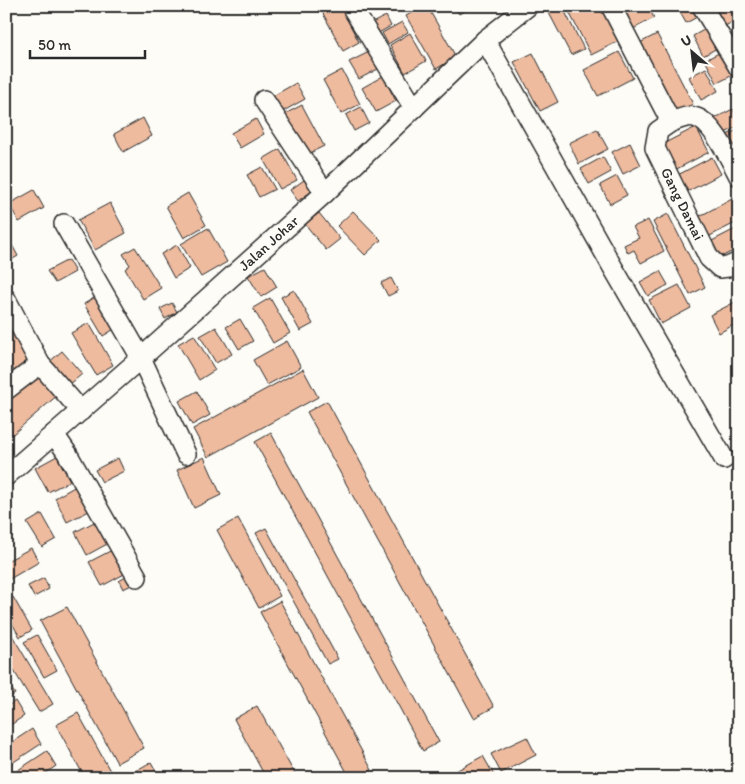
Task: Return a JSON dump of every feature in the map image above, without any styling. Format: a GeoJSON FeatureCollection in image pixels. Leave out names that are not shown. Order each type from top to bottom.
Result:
{"type":"FeatureCollection","features":[{"type":"Feature","properties":{"kind":"street"},"geometry":{"type":"LineString","coordinates":[[351,6],[414,108]]}},
{"type":"Feature","properties":{"kind":"street","name":"Jalan Johar"},"geometry":{"type":"LineString","coordinates":[[6,476],[141,358],[325,192],[485,40],[528,6]]}},
{"type":"Feature","properties":{"kind":"street"},"geometry":{"type":"LineString","coordinates":[[611,6],[671,122],[688,116],[701,119],[710,128],[739,176]]}},
{"type":"Feature","properties":{"kind":"street"},"geometry":{"type":"LineString","coordinates":[[702,6],[739,68]]}},
{"type":"Feature","properties":{"kind":"street"},"geometry":{"type":"LineString","coordinates":[[485,40],[612,266],[724,459]]}},
{"type":"Feature","properties":{"kind":"street"},"geometry":{"type":"LineString","coordinates":[[264,100],[325,192]]}},
{"type":"Feature","properties":{"kind":"street","name":"Gang Damai"},"geometry":{"type":"LineString","coordinates":[[671,122],[658,131],[656,148],[709,258],[720,268],[739,262]]}},
{"type":"Feature","properties":{"kind":"street"},"geometry":{"type":"LineString","coordinates":[[64,224],[141,358],[186,454]]}},
{"type":"Feature","properties":{"kind":"street"},"geometry":{"type":"LineString","coordinates":[[6,299],[40,364],[81,411]]}},
{"type":"Feature","properties":{"kind":"street"},"geometry":{"type":"LineString","coordinates":[[6,390],[40,364]]}},
{"type":"Feature","properties":{"kind":"street"},"geometry":{"type":"LineString","coordinates":[[54,434],[67,453],[137,577]]}},
{"type":"Feature","properties":{"kind":"building"},"geometry":{"type":"Polygon","coordinates":[[[319,6],[340,6],[359,42],[343,51],[319,6]]]}},
{"type":"Feature","properties":{"kind":"building"},"geometry":{"type":"Polygon","coordinates":[[[423,6],[427,6],[456,57],[436,69],[406,16],[423,6]]]}},
{"type":"Feature","properties":{"kind":"building"},"geometry":{"type":"Polygon","coordinates":[[[454,6],[473,6],[459,14],[454,6]]]}},
{"type":"Feature","properties":{"kind":"building"},"geometry":{"type":"Polygon","coordinates":[[[562,6],[584,49],[571,55],[549,13],[562,6]]]}},
{"type":"Feature","properties":{"kind":"building"},"geometry":{"type":"Polygon","coordinates":[[[566,6],[603,6],[621,40],[591,55],[566,6]]]}},
{"type":"Feature","properties":{"kind":"building"},"geometry":{"type":"Polygon","coordinates":[[[626,6],[648,6],[654,18],[631,30],[620,9],[626,6]]]}},
{"type":"Feature","properties":{"kind":"building"},"geometry":{"type":"Polygon","coordinates":[[[696,6],[701,15],[686,23],[677,7],[696,6]]]}},
{"type":"Feature","properties":{"kind":"building"},"geometry":{"type":"Polygon","coordinates":[[[719,6],[733,6],[739,19],[723,27],[713,9],[719,6]]]}},
{"type":"Feature","properties":{"kind":"building"},"geometry":{"type":"Polygon","coordinates":[[[386,16],[391,26],[375,35],[370,24],[386,16]]]}},
{"type":"Feature","properties":{"kind":"building"},"geometry":{"type":"Polygon","coordinates":[[[402,22],[408,32],[388,44],[382,33],[402,22]]]}},
{"type":"Feature","properties":{"kind":"building"},"geometry":{"type":"Polygon","coordinates":[[[709,27],[719,47],[703,56],[693,36],[709,27]]]}},
{"type":"Feature","properties":{"kind":"building"},"geometry":{"type":"Polygon","coordinates":[[[410,33],[426,61],[405,73],[390,45],[410,33]]]}},
{"type":"Feature","properties":{"kind":"building"},"geometry":{"type":"Polygon","coordinates":[[[657,34],[693,104],[672,115],[636,45],[657,34]]]}},
{"type":"Feature","properties":{"kind":"building"},"geometry":{"type":"Polygon","coordinates":[[[727,49],[739,72],[717,83],[705,60],[727,49]]]}},
{"type":"Feature","properties":{"kind":"building"},"geometry":{"type":"Polygon","coordinates":[[[369,52],[378,69],[359,79],[349,62],[369,52]]]}},
{"type":"Feature","properties":{"kind":"building"},"geometry":{"type":"Polygon","coordinates":[[[619,52],[633,78],[598,96],[584,70],[619,52]]]}},
{"type":"Feature","properties":{"kind":"building"},"geometry":{"type":"Polygon","coordinates":[[[533,53],[558,102],[540,111],[514,62],[533,53]]]}},
{"type":"Feature","properties":{"kind":"building"},"geometry":{"type":"Polygon","coordinates":[[[706,68],[718,91],[701,100],[689,77],[706,68]]]}},
{"type":"Feature","properties":{"kind":"building"},"geometry":{"type":"Polygon","coordinates":[[[342,70],[360,104],[341,114],[323,80],[342,70]]]}},
{"type":"Feature","properties":{"kind":"building"},"geometry":{"type":"Polygon","coordinates":[[[383,76],[396,101],[376,112],[362,88],[383,76]]]}},
{"type":"Feature","properties":{"kind":"building"},"geometry":{"type":"Polygon","coordinates":[[[296,83],[305,99],[280,113],[271,97],[296,83]]]}},
{"type":"Feature","properties":{"kind":"building"},"geometry":{"type":"Polygon","coordinates":[[[302,105],[324,146],[304,156],[283,115],[302,105]]]}},
{"type":"Feature","properties":{"kind":"building"},"geometry":{"type":"Polygon","coordinates":[[[361,107],[369,123],[354,131],[346,115],[361,107]]]}},
{"type":"Feature","properties":{"kind":"building"},"geometry":{"type":"Polygon","coordinates":[[[733,109],[739,121],[739,126],[719,136],[711,120],[733,109]]]}},
{"type":"Feature","properties":{"kind":"building"},"geometry":{"type":"Polygon","coordinates":[[[143,118],[152,136],[123,152],[114,134],[143,118]]]}},
{"type":"Feature","properties":{"kind":"building"},"geometry":{"type":"Polygon","coordinates":[[[256,119],[264,134],[240,148],[231,133],[256,119]]]}},
{"type":"Feature","properties":{"kind":"building"},"geometry":{"type":"Polygon","coordinates":[[[696,127],[709,152],[671,172],[657,147],[696,127]]]}},
{"type":"Feature","properties":{"kind":"building"},"geometry":{"type":"Polygon","coordinates":[[[597,129],[608,149],[579,164],[569,143],[597,129]]]}},
{"type":"Feature","properties":{"kind":"building"},"geometry":{"type":"Polygon","coordinates":[[[739,129],[739,157],[727,135],[739,129]]]}},
{"type":"Feature","properties":{"kind":"building"},"geometry":{"type":"Polygon","coordinates":[[[630,143],[641,165],[623,174],[612,152],[630,143]]]}},
{"type":"Feature","properties":{"kind":"building"},"geometry":{"type":"Polygon","coordinates":[[[280,149],[297,180],[280,189],[263,159],[280,149]]]}},
{"type":"Feature","properties":{"kind":"building"},"geometry":{"type":"Polygon","coordinates":[[[603,157],[611,172],[589,184],[581,169],[603,157]]]}},
{"type":"Feature","properties":{"kind":"building"},"geometry":{"type":"Polygon","coordinates":[[[712,157],[721,174],[683,194],[674,177],[712,157]]]}},
{"type":"Feature","properties":{"kind":"building"},"geometry":{"type":"Polygon","coordinates":[[[262,167],[275,189],[259,197],[247,175],[262,167]]]}},
{"type":"Feature","properties":{"kind":"building"},"geometry":{"type":"Polygon","coordinates":[[[617,176],[627,195],[610,204],[600,185],[617,176]]]}},
{"type":"Feature","properties":{"kind":"building"},"geometry":{"type":"Polygon","coordinates":[[[304,180],[312,191],[298,201],[290,190],[304,180]]]}},
{"type":"Feature","properties":{"kind":"building"},"geometry":{"type":"Polygon","coordinates":[[[34,190],[44,208],[19,222],[9,204],[34,190]]]}},
{"type":"Feature","properties":{"kind":"building"},"geometry":{"type":"Polygon","coordinates":[[[188,193],[206,225],[184,238],[166,206],[188,193]]]}},
{"type":"Feature","properties":{"kind":"building"},"geometry":{"type":"Polygon","coordinates":[[[734,198],[739,208],[739,221],[706,238],[696,218],[734,198]]]}},
{"type":"Feature","properties":{"kind":"building"},"geometry":{"type":"Polygon","coordinates":[[[110,203],[126,233],[95,250],[78,220],[110,203]]]}},
{"type":"Feature","properties":{"kind":"building"},"geometry":{"type":"Polygon","coordinates":[[[353,211],[381,240],[365,255],[337,226],[353,211]]]}},
{"type":"Feature","properties":{"kind":"building"},"geometry":{"type":"Polygon","coordinates":[[[319,213],[340,239],[326,250],[305,224],[319,213]]]}},
{"type":"Feature","properties":{"kind":"building"},"geometry":{"type":"Polygon","coordinates":[[[668,214],[705,287],[690,295],[653,222],[668,214]]]}},
{"type":"Feature","properties":{"kind":"building"},"geometry":{"type":"Polygon","coordinates":[[[648,220],[664,251],[641,263],[634,250],[628,253],[624,245],[639,238],[633,227],[648,220]]]}},
{"type":"Feature","properties":{"kind":"building"},"geometry":{"type":"Polygon","coordinates":[[[739,227],[739,248],[717,259],[708,243],[739,227]]]}},
{"type":"Feature","properties":{"kind":"building"},"geometry":{"type":"Polygon","coordinates":[[[208,228],[227,262],[201,277],[181,244],[208,228]]]}},
{"type":"Feature","properties":{"kind":"building"},"geometry":{"type":"Polygon","coordinates":[[[6,234],[18,256],[6,263],[6,234]]]}},
{"type":"Feature","properties":{"kind":"building"},"geometry":{"type":"Polygon","coordinates":[[[177,245],[190,268],[174,278],[161,254],[177,245]]]}},
{"type":"Feature","properties":{"kind":"building"},"geometry":{"type":"Polygon","coordinates":[[[135,247],[161,288],[143,299],[125,269],[130,265],[123,254],[135,247]]]}},
{"type":"Feature","properties":{"kind":"building"},"geometry":{"type":"Polygon","coordinates":[[[68,260],[75,272],[55,283],[47,271],[68,260]]]}},
{"type":"Feature","properties":{"kind":"building"},"geometry":{"type":"Polygon","coordinates":[[[265,267],[277,287],[261,297],[248,276],[265,267]]]}},
{"type":"Feature","properties":{"kind":"building"},"geometry":{"type":"Polygon","coordinates":[[[660,271],[668,285],[648,296],[640,282],[660,271]]]}},
{"type":"Feature","properties":{"kind":"building"},"geometry":{"type":"Polygon","coordinates":[[[391,278],[398,291],[388,296],[381,283],[391,278]]]}},
{"type":"Feature","properties":{"kind":"building"},"geometry":{"type":"Polygon","coordinates":[[[679,285],[691,308],[661,324],[649,300],[679,285]]]}},
{"type":"Feature","properties":{"kind":"building"},"geometry":{"type":"Polygon","coordinates":[[[294,290],[313,324],[300,331],[281,297],[294,290]]]}},
{"type":"Feature","properties":{"kind":"building"},"geometry":{"type":"Polygon","coordinates":[[[97,296],[116,328],[103,336],[84,304],[97,296]]]}},
{"type":"Feature","properties":{"kind":"building"},"geometry":{"type":"Polygon","coordinates":[[[270,298],[290,333],[273,343],[253,308],[270,298]]]}},
{"type":"Feature","properties":{"kind":"building"},"geometry":{"type":"Polygon","coordinates":[[[739,300],[739,322],[719,333],[710,315],[739,300]]]}},
{"type":"Feature","properties":{"kind":"building"},"geometry":{"type":"Polygon","coordinates":[[[172,303],[177,312],[165,319],[160,309],[172,303]]]}},
{"type":"Feature","properties":{"kind":"building"},"geometry":{"type":"Polygon","coordinates":[[[240,319],[253,341],[239,349],[226,327],[240,319]]]}},
{"type":"Feature","properties":{"kind":"building"},"geometry":{"type":"Polygon","coordinates":[[[6,320],[29,363],[14,371],[6,356],[6,320]]]}},
{"type":"Feature","properties":{"kind":"building"},"geometry":{"type":"Polygon","coordinates":[[[89,323],[113,365],[96,375],[71,333],[89,323]]]}},
{"type":"Feature","properties":{"kind":"building"},"geometry":{"type":"Polygon","coordinates":[[[216,327],[232,354],[216,363],[200,336],[216,327]]]}},
{"type":"Feature","properties":{"kind":"building"},"geometry":{"type":"Polygon","coordinates":[[[194,335],[215,370],[199,380],[178,344],[194,335]]]}},
{"type":"Feature","properties":{"kind":"building"},"geometry":{"type":"Polygon","coordinates":[[[287,341],[301,367],[267,385],[253,360],[287,341]]]}},
{"type":"Feature","properties":{"kind":"building"},"geometry":{"type":"Polygon","coordinates":[[[62,351],[82,374],[68,386],[48,363],[62,351]]]}},
{"type":"Feature","properties":{"kind":"building"},"geometry":{"type":"Polygon","coordinates":[[[303,369],[318,397],[208,457],[193,429],[303,369]]]}},
{"type":"Feature","properties":{"kind":"building"},"geometry":{"type":"Polygon","coordinates":[[[40,370],[60,393],[6,440],[6,399],[40,370]]]}},
{"type":"Feature","properties":{"kind":"building"},"geometry":{"type":"Polygon","coordinates":[[[197,391],[210,415],[192,425],[179,401],[197,391]]]}},
{"type":"Feature","properties":{"kind":"building"},"geometry":{"type":"Polygon","coordinates":[[[327,401],[494,707],[474,718],[307,412],[327,401]]]}},
{"type":"Feature","properties":{"kind":"building"},"geometry":{"type":"Polygon","coordinates":[[[271,433],[439,742],[423,751],[255,442],[271,433]]]}},
{"type":"Feature","properties":{"kind":"building"},"geometry":{"type":"Polygon","coordinates":[[[57,456],[70,481],[48,492],[35,468],[57,456]]]}},
{"type":"Feature","properties":{"kind":"building"},"geometry":{"type":"Polygon","coordinates":[[[204,457],[221,495],[194,508],[177,470],[204,457]]]}},
{"type":"Feature","properties":{"kind":"building"},"geometry":{"type":"Polygon","coordinates":[[[118,458],[124,471],[102,482],[95,470],[118,458]]]}},
{"type":"Feature","properties":{"kind":"building"},"geometry":{"type":"Polygon","coordinates":[[[76,486],[89,511],[67,522],[55,498],[76,486]]]}},
{"type":"Feature","properties":{"kind":"building"},"geometry":{"type":"Polygon","coordinates":[[[42,514],[56,539],[42,547],[27,523],[42,514]]]}},
{"type":"Feature","properties":{"kind":"building"},"geometry":{"type":"Polygon","coordinates":[[[238,518],[280,596],[259,608],[217,530],[238,518]]]}},
{"type":"Feature","properties":{"kind":"building"},"geometry":{"type":"Polygon","coordinates":[[[98,520],[109,543],[87,555],[75,532],[98,520]]]}},
{"type":"Feature","properties":{"kind":"building"},"geometry":{"type":"Polygon","coordinates":[[[266,528],[338,659],[328,664],[256,533],[266,528]]]}},
{"type":"Feature","properties":{"kind":"building"},"geometry":{"type":"Polygon","coordinates":[[[31,548],[39,562],[6,581],[6,555],[9,560],[31,548]]]}},
{"type":"Feature","properties":{"kind":"building"},"geometry":{"type":"Polygon","coordinates":[[[116,548],[128,572],[102,586],[89,562],[116,548]]]}},
{"type":"Feature","properties":{"kind":"building"},"geometry":{"type":"Polygon","coordinates":[[[131,574],[136,583],[123,589],[119,581],[131,574]]]}},
{"type":"Feature","properties":{"kind":"building"},"geometry":{"type":"Polygon","coordinates":[[[44,578],[49,589],[34,597],[28,586],[44,578]]]}},
{"type":"Feature","properties":{"kind":"building"},"geometry":{"type":"Polygon","coordinates":[[[13,597],[32,630],[20,637],[6,613],[6,601],[13,597]]]}},
{"type":"Feature","properties":{"kind":"building"},"geometry":{"type":"Polygon","coordinates":[[[280,601],[372,770],[358,778],[350,778],[260,612],[280,601]]]}},
{"type":"Feature","properties":{"kind":"building"},"geometry":{"type":"Polygon","coordinates":[[[67,607],[144,748],[117,763],[40,621],[67,607]]]}},
{"type":"Feature","properties":{"kind":"building"},"geometry":{"type":"Polygon","coordinates":[[[6,625],[53,704],[39,712],[6,658],[6,625]]]}},
{"type":"Feature","properties":{"kind":"building"},"geometry":{"type":"Polygon","coordinates":[[[37,635],[57,670],[44,677],[24,642],[37,635]]]}},
{"type":"Feature","properties":{"kind":"building"},"geometry":{"type":"Polygon","coordinates":[[[6,680],[15,694],[6,699],[6,680]]]}},
{"type":"Feature","properties":{"kind":"building"},"geometry":{"type":"Polygon","coordinates":[[[15,701],[24,716],[6,728],[6,707],[15,701]]]}},
{"type":"Feature","properties":{"kind":"building"},"geometry":{"type":"Polygon","coordinates":[[[257,706],[297,778],[266,778],[234,719],[257,706]]]}},
{"type":"Feature","properties":{"kind":"building"},"geometry":{"type":"Polygon","coordinates":[[[78,713],[114,778],[85,778],[56,725],[78,713]]]}},
{"type":"Feature","properties":{"kind":"building"},"geometry":{"type":"Polygon","coordinates":[[[32,729],[41,744],[6,767],[6,746],[32,729]]]}},
{"type":"Feature","properties":{"kind":"building"},"geometry":{"type":"Polygon","coordinates":[[[527,737],[536,755],[501,773],[491,754],[527,737]]]}},
{"type":"Feature","properties":{"kind":"building"},"geometry":{"type":"Polygon","coordinates":[[[47,751],[56,766],[39,778],[6,778],[47,751]]]}},
{"type":"Feature","properties":{"kind":"building"},"geometry":{"type":"Polygon","coordinates":[[[483,756],[495,777],[457,778],[454,772],[483,756]]]}},
{"type":"Feature","properties":{"kind":"building"},"geometry":{"type":"Polygon","coordinates":[[[151,762],[160,778],[132,778],[130,774],[151,762]]]}}]}
